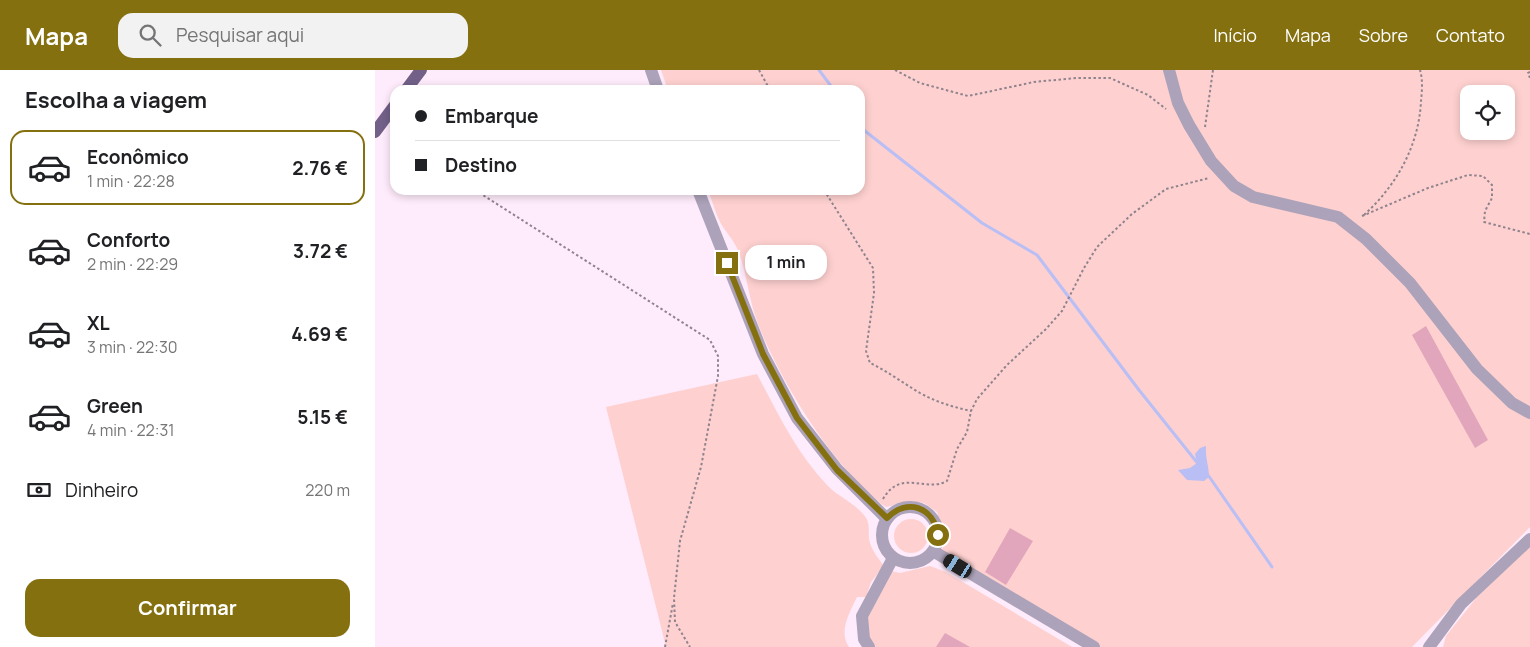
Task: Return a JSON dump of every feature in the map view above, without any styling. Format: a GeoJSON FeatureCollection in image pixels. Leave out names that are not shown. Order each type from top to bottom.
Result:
{"type":"FeatureCollection","features":[{"type":"Feature","properties":{"kind":"main road"},"geometry":{"type":"LineString","coordinates":[[410,85],[421,70]]}},
{"type":"Feature","properties":{"kind":"main road"},"geometry":{"type":"LineString","coordinates":[[375,132],[390,112]]}},
{"type":"Feature","properties":{"kind":"street"},"geometry":{"type":"LineString","coordinates":[[651,70],[657,85]]}},
{"type":"Feature","properties":{"kind":"street"},"geometry":{"type":"LineString","coordinates":[[1169,70],[1178,103],[1189,125],[1211,161],[1234,186],[1253,197],[1338,218],[1366,239],[1410,283],[1477,369],[1512,403],[1530,413]]}},
{"type":"Feature","properties":{"kind":"street"},"geometry":{"type":"LineString","coordinates":[[700,195],[763,354],[797,418],[837,470],[882,514],[883,544],[893,558],[901,562],[910,563],[919,561],[933,551],[938,535],[932,518],[926,512],[918,508],[909,507],[882,514]]}},
{"type":"Feature","properties":{"kind":"street"},"geometry":{"type":"LineString","coordinates":[[1429,647],[1461,604],[1530,539]]}},
{"type":"Feature","properties":{"kind":"street"},"geometry":{"type":"LineString","coordinates":[[933,551],[1094,647]]}},
{"type":"Feature","properties":{"kind":"street"},"geometry":{"type":"LineString","coordinates":[[869,647],[864,639],[862,616],[893,558]]}},
{"type":"Feature","properties":{"kind":"path"},"geometry":{"type":"LineString","coordinates":[[759,70],[767,85]]}},
{"type":"Feature","properties":{"kind":"path"},"geometry":{"type":"LineString","coordinates":[[895,70],[920,83],[968,96],[1034,82],[1076,78],[1110,78],[1148,95],[1167,109]]}},
{"type":"Feature","properties":{"kind":"path"},"geometry":{"type":"LineString","coordinates":[[1204,150],[1206,116],[1213,70]]}},
{"type":"Feature","properties":{"kind":"path"},"geometry":{"type":"LineString","coordinates":[[1350,227],[1382,196],[1397,177],[1414,144],[1421,108],[1422,88],[1420,70]]}},
{"type":"Feature","properties":{"kind":"path"},"geometry":{"type":"LineString","coordinates":[[1530,72],[1528,73],[1530,78]]}},
{"type":"Feature","properties":{"kind":"path"},"geometry":{"type":"LineString","coordinates":[[882,514],[884,496],[899,484],[913,482],[941,484],[947,481],[957,449],[967,432],[971,411],[977,399],[1062,311],[1097,247],[1111,233],[1131,214],[1166,189],[1224,175]]}},
{"type":"Feature","properties":{"kind":"path"},"geometry":{"type":"LineString","coordinates":[[1362,216],[1428,188],[1468,175],[1483,176],[1492,185],[1492,198],[1485,211],[1484,222],[1530,234]]}},
{"type":"Feature","properties":{"kind":"path"},"geometry":{"type":"LineString","coordinates":[[483,195],[710,340],[718,356],[719,376],[701,467],[680,541],[674,598],[665,647]]}},
{"type":"Feature","properties":{"kind":"path"},"geometry":{"type":"LineString","coordinates":[[828,195],[873,268],[874,294],[866,351],[869,363],[883,369],[920,393],[947,406],[971,411]]}},
{"type":"Feature","properties":{"kind":"path"},"geometry":{"type":"LineString","coordinates":[[674,598],[675,622],[690,647]]}},
{"type":"Feature","properties":{"kind":"shaded area"},"geometry":{"type":"Polygon","coordinates":[[[661,70],[1530,70],[1530,527],[1412,647],[1094,647],[941,556],[945,535],[937,512],[924,503],[912,501],[886,507],[848,471],[811,422],[779,369],[757,321],[735,244],[720,222],[710,195],[865,195],[865,85],[666,85],[661,70]]]}},
{"type":"Feature","properties":{"kind":"shaded area"},"geometry":{"type":"Polygon","coordinates":[[[757,374],[788,432],[806,460],[831,489],[855,506],[866,517],[871,546],[884,566],[871,582],[866,597],[857,597],[848,615],[845,635],[849,647],[666,647],[606,407],[757,374]]]}},
{"type":"Feature","properties":{"kind":"shaded area"},"geometry":{"type":"Polygon","coordinates":[[[911,519],[918,520],[923,524],[927,529],[927,543],[923,548],[918,552],[911,553],[904,552],[899,548],[895,543],[894,536],[895,529],[899,524],[904,520],[911,519]]]}},
{"type":"Feature","properties":{"kind":"shaded area"},"geometry":{"type":"Polygon","coordinates":[[[1530,543],[1530,647],[1443,647],[1446,636],[1477,597],[1530,543]]]}},
{"type":"Feature","properties":{"kind":"shaded area"},"geometry":{"type":"Polygon","coordinates":[[[930,566],[946,572],[1072,647],[869,647],[862,616],[887,570],[900,573],[930,566]]]}},
{"type":"Feature","properties":{"kind":"water"},"geometry":{"type":"Polygon","coordinates":[[[1206,446],[1209,477],[1204,481],[1187,480],[1178,470],[1190,468],[1197,463],[1195,454],[1200,448],[1206,446]]]}},
{"type":"Feature","properties":{"kind":"building"},"geometry":{"type":"Polygon","coordinates":[[[1426,326],[1488,440],[1475,448],[1412,335],[1426,326]]]}},
{"type":"Feature","properties":{"kind":"building"},"geometry":{"type":"Polygon","coordinates":[[[1010,528],[1033,541],[1006,585],[985,572],[1010,528]]]}},
{"type":"Feature","properties":{"kind":"building"},"geometry":{"type":"Polygon","coordinates":[[[945,633],[970,647],[936,647],[945,633]]]}},
{"type":"Feature","properties":{"kind":"waterway"},"geometry":{"type":"LineString","coordinates":[[819,70],[830,85]]}},
{"type":"Feature","properties":{"kind":"waterway"},"geometry":{"type":"LineString","coordinates":[[865,131],[982,223],[1037,255],[1139,390],[1199,465]]}},
{"type":"Feature","properties":{"kind":"waterway"},"geometry":{"type":"LineString","coordinates":[[1208,475],[1272,567]]}},
{"type":"Feature","properties":{"kind":"route"},"geometry":{"type":"LineString","coordinates":[[727,263],[763,354],[797,418],[837,470],[887,518],[901,508],[918,508],[932,518],[938,535]]}}]}
